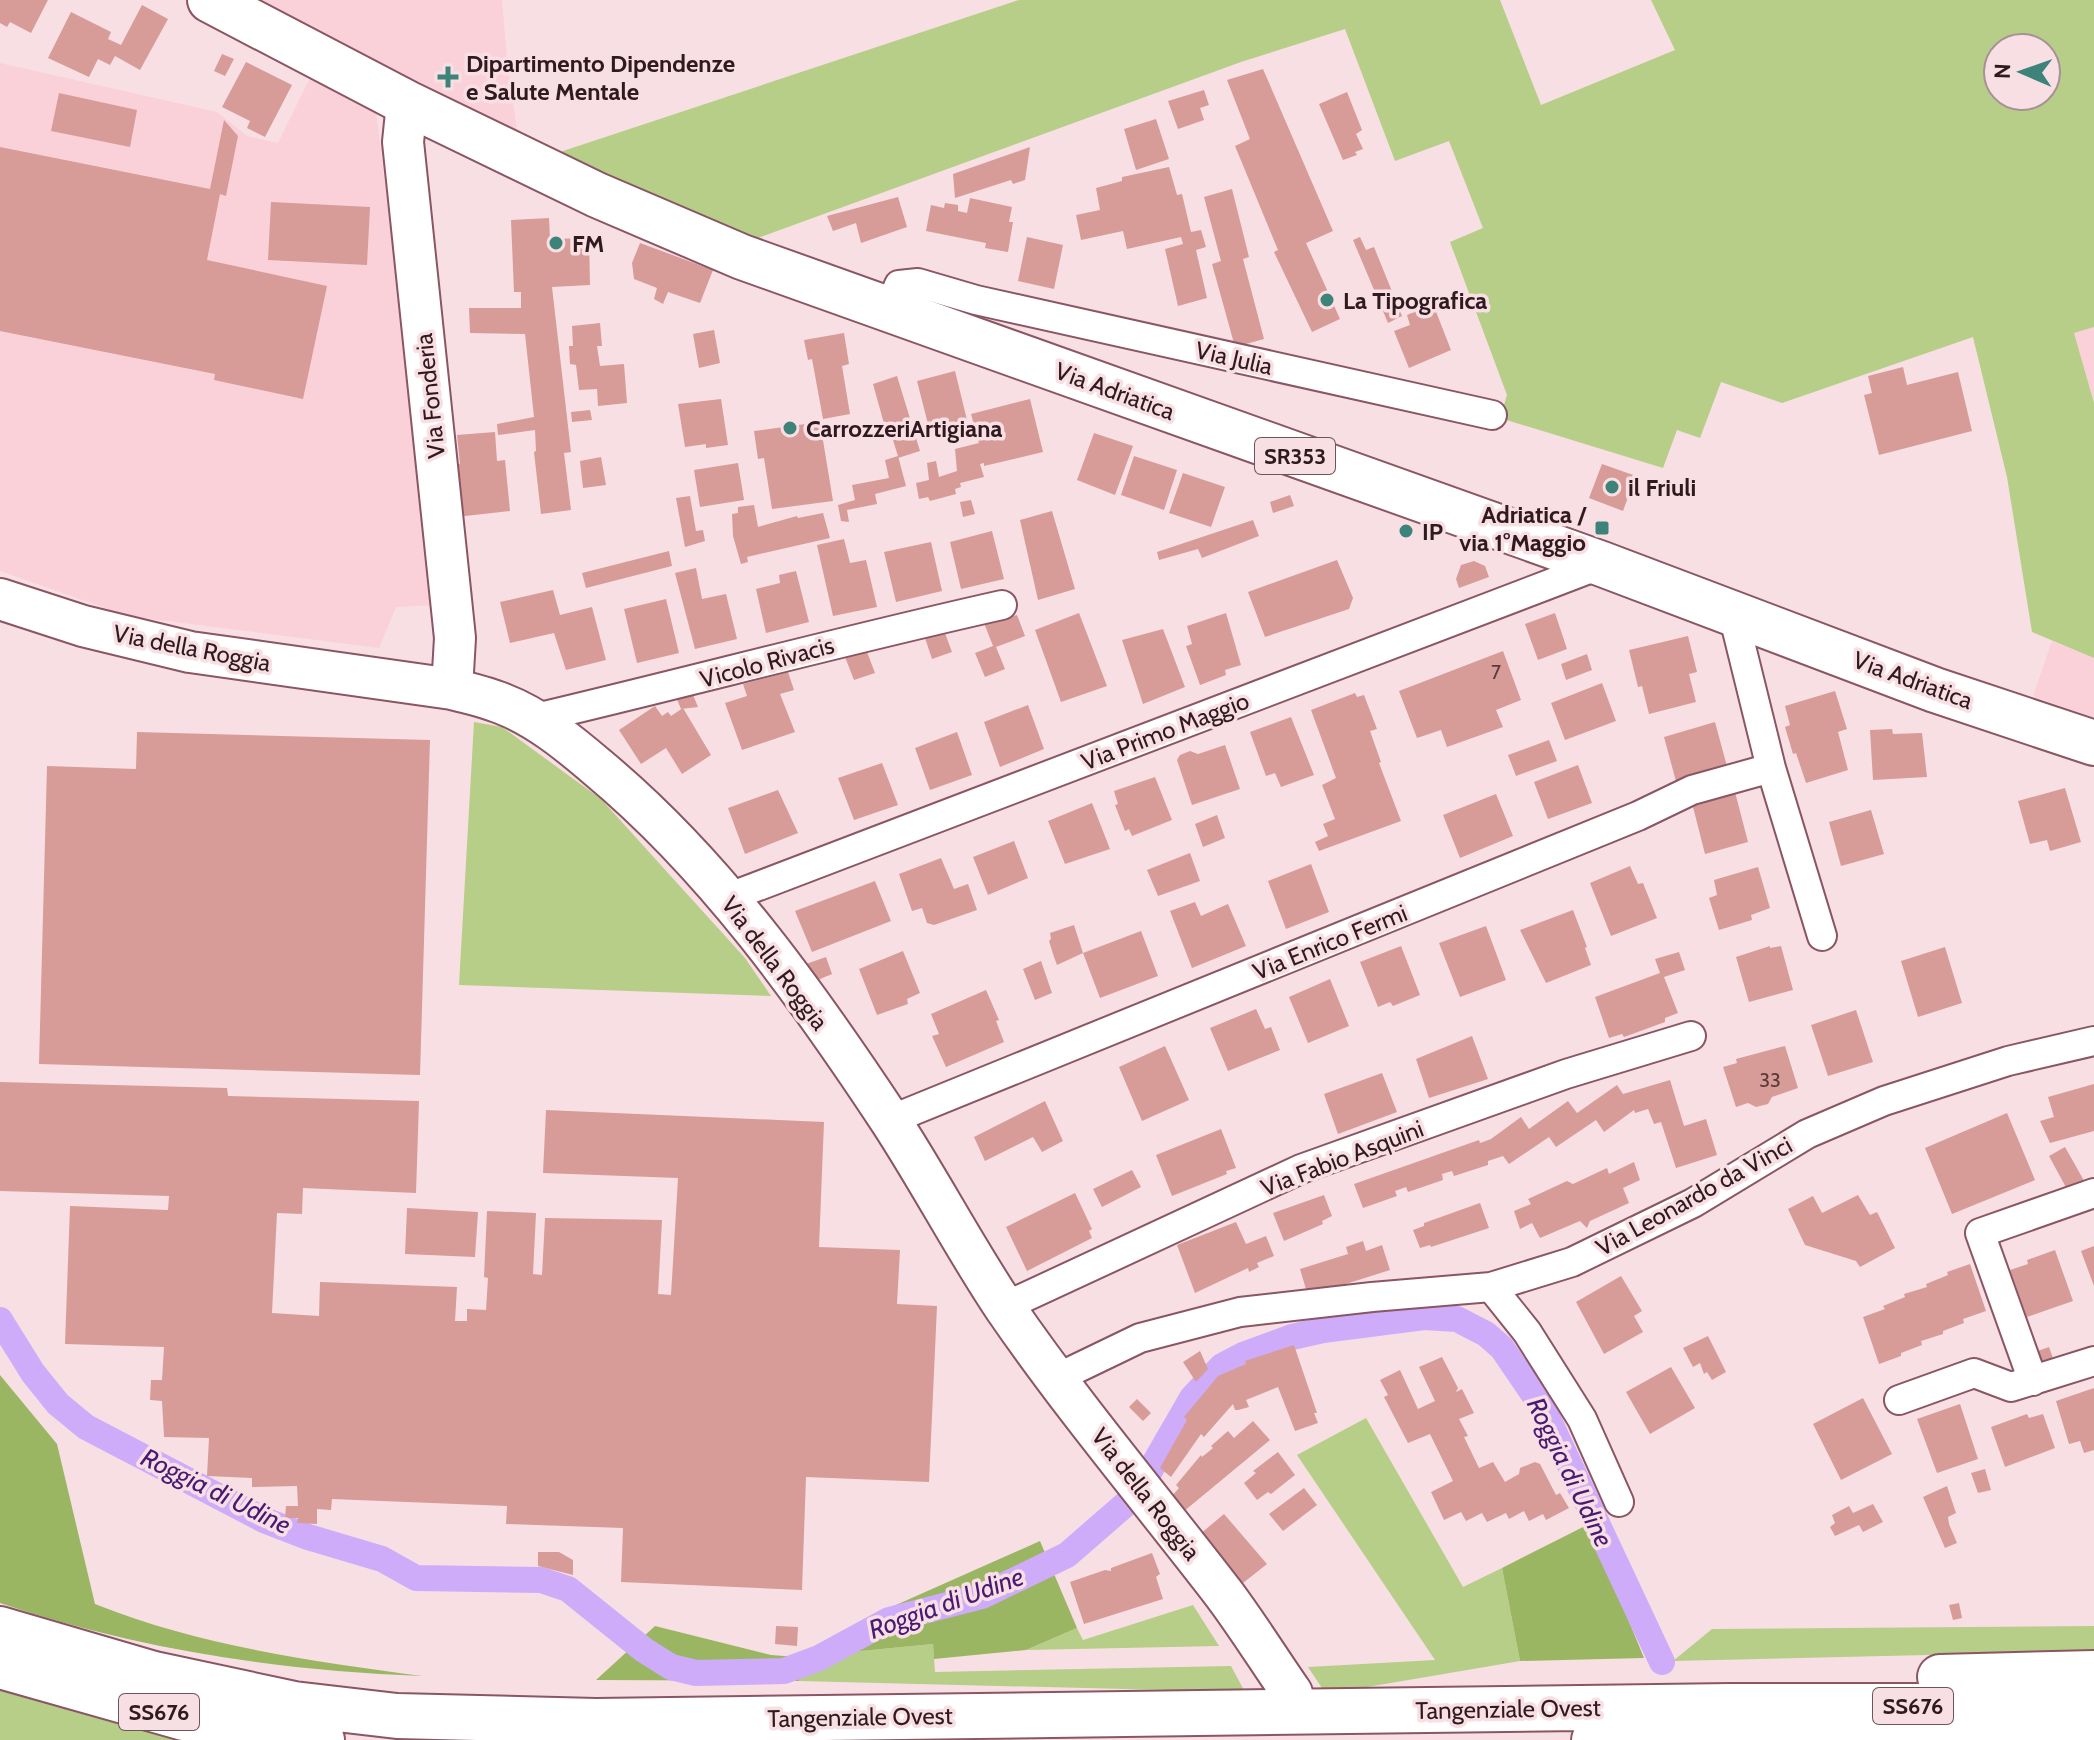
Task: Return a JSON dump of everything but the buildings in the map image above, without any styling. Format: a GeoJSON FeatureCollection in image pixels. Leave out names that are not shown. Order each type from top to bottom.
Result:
{"type":"FeatureCollection","features":[{"type":"Feature","properties":{"kind":"main road","name":"Via Adriatica"},"geometry":{"type":"LineString","coordinates":[[210,0],[503,150],[597,195],[742,257],[888,311],[970,319],[1733,614],[1935,690],[2094,743]]}},
{"type":"Feature","properties":{"kind":"main road","name":"Tangenziale Ovest"},"geometry":{"type":"LineString","coordinates":[[0,1629],[154,1674],[294,1704],[397,1716],[596,1721],[1382,1710],[1731,1722]]}},
{"type":"Feature","properties":{"kind":"main road","name":"SS676"},"geometry":{"type":"LineString","coordinates":[[0,1666],[184,1718],[322,1740]]}},
{"type":"Feature","properties":{"kind":"main road"},"geometry":{"type":"LineString","coordinates":[[1382,1710],[1789,1680],[2094,1673]]}},
{"type":"Feature","properties":{"kind":"main road","name":"SS676"},"geometry":{"type":"LineString","coordinates":[[1731,1722],[2094,1706]]}},
{"type":"Feature","properties":{"kind":"main road","name":"Tangenziale Ovest"},"geometry":{"type":"LineString","coordinates":[[1594,1740],[1731,1722]]}},
{"type":"Feature","properties":{"kind":"main road","name":"SS676"},"geometry":{"type":"LineString","coordinates":[[1731,1722],[2094,1738]]}},
{"type":"Feature","properties":{"kind":"street","name":"Via Fonderia"},"geometry":{"type":"LineString","coordinates":[[407,103],[403,142],[455,638],[452,689]]}},
{"type":"Feature","properties":{"kind":"street","name":"Via Julia"},"geometry":{"type":"LineString","coordinates":[[970,319],[1492,415]]}},
{"type":"Feature","properties":{"kind":"street","name":"Via Primo Maggio"},"geometry":{"type":"LineString","coordinates":[[727,898],[1602,564]]}},
{"type":"Feature","properties":{"kind":"street","name":"Via della Roggia"},"geometry":{"type":"LineString","coordinates":[[0,599],[83,626],[190,652],[452,689],[505,704],[575,748],[665,828],[727,898],[798,990],[890,1120],[1004,1307],[1138,1488],[1226,1597],[1292,1693]]}},
{"type":"Feature","properties":{"kind":"street","name":"Vicolo Rivacis"},"geometry":{"type":"LineString","coordinates":[[532,719],[1002,605]]}},
{"type":"Feature","properties":{"kind":"street"},"geometry":{"type":"LineString","coordinates":[[1733,614],[1771,768],[1822,936]]}},
{"type":"Feature","properties":{"kind":"street","name":"Via Enrico Fermi"},"geometry":{"type":"LineString","coordinates":[[890,1120],[1638,816],[1692,790],[1771,768]]}},
{"type":"Feature","properties":{"kind":"street","name":"Via Fabio Asquini"},"geometry":{"type":"LineString","coordinates":[[1004,1307],[1301,1169],[1566,1074],[1691,1036]]}},
{"type":"Feature","properties":{"kind":"street","name":"Via Leonardo da Vinci"},"geometry":{"type":"LineString","coordinates":[[1057,1378],[1140,1338],[1240,1312],[1491,1287],[1572,1262],[1693,1203],[1807,1134],[1884,1101],[2008,1061],[2094,1041]]}},
{"type":"Feature","properties":{"kind":"street"},"geometry":{"type":"LineString","coordinates":[[2033,1381],[1980,1233],[2094,1193]]}},
{"type":"Feature","properties":{"kind":"street"},"geometry":{"type":"LineString","coordinates":[[1491,1287],[1527,1332],[1582,1419],[1619,1502]]}},
{"type":"Feature","properties":{"kind":"street"},"geometry":{"type":"LineString","coordinates":[[1899,1400],[1974,1373],[2011,1387],[2094,1361]]}},
{"type":"Feature","properties":{"kind":"shaded area","name":"Dipartimento Dipendenze e Salute Mentale"},"geometry":{"type":"Polygon","coordinates":[[[243,0],[502,0],[518,139],[243,0]]]}},
{"type":"Feature","properties":{"kind":"shaded area"},"geometry":{"type":"Polygon","coordinates":[[[0,63],[217,112],[247,136],[278,143],[310,78],[376,110],[435,605],[396,607],[379,648],[128,616],[0,571],[0,63]]]}},
{"type":"Feature","properties":{"kind":"shaded area"},"geometry":{"type":"Polygon","coordinates":[[[2094,327],[2094,403],[2074,333],[2094,327]]]}},
{"type":"Feature","properties":{"kind":"shaded area"},"geometry":{"type":"Polygon","coordinates":[[[2052,641],[2094,658],[2094,718],[2033,696],[2052,641]]]}},
{"type":"Feature","properties":{"kind":"green space"},"geometry":{"type":"Polygon","coordinates":[[[1019,0],[1500,0],[1541,105],[1675,50],[1651,0],[2094,0],[2094,327],[2074,333],[2094,403],[2094,658],[2032,632],[2007,477],[1973,337],[1782,403],[1721,382],[1700,438],[1677,430],[1663,468],[1500,418],[1507,395],[1450,242],[1483,228],[1449,141],[1395,161],[1345,29],[1241,62],[755,239],[551,155],[1019,0]]]}},
{"type":"Feature","properties":{"kind":"green space"},"geometry":{"type":"Polygon","coordinates":[[[474,722],[502,727],[601,799],[745,958],[771,996],[459,985],[474,722]]]}},
{"type":"Feature","properties":{"kind":"green space"},"geometry":{"type":"Polygon","coordinates":[[[0,1375],[57,1444],[95,1604],[135,1619],[215,1641],[297,1658],[422,1676],[315,1669],[208,1655],[103,1633],[0,1603],[0,1375]]]}},
{"type":"Feature","properties":{"kind":"green space"},"geometry":{"type":"Polygon","coordinates":[[[1366,1418],[1463,1587],[1502,1568],[1520,1661],[1326,1694],[1308,1667],[1435,1660],[1297,1455],[1366,1418]]]}},
{"type":"Feature","properties":{"kind":"green space"},"geometry":{"type":"Polygon","coordinates":[[[1589,1524],[1644,1658],[1520,1661],[1502,1568],[1589,1524]]]}},
{"type":"Feature","properties":{"kind":"green space"},"geometry":{"type":"Polygon","coordinates":[[[1040,1541],[1077,1628],[1026,1650],[934,1659],[933,1644],[799,1657],[799,1681],[596,1680],[655,1626],[771,1655],[798,1657],[887,1609],[1040,1541]]]}},
{"type":"Feature","properties":{"kind":"green space"},"geometry":{"type":"Polygon","coordinates":[[[1193,1605],[1219,1646],[1026,1650],[1077,1628],[1083,1640],[1193,1605]]]}},
{"type":"Feature","properties":{"kind":"green space"},"geometry":{"type":"Polygon","coordinates":[[[2094,1626],[2094,1651],[1673,1661],[1712,1629],[2094,1626]]]}},
{"type":"Feature","properties":{"kind":"green space"},"geometry":{"type":"Polygon","coordinates":[[[933,1644],[935,1672],[1231,1666],[1245,1692],[799,1681],[798,1657],[933,1644]]]}},
{"type":"Feature","properties":{"kind":"green space"},"geometry":{"type":"Polygon","coordinates":[[[0,1680],[222,1740],[0,1740],[0,1680]]]}},
{"type":"Feature","properties":{"kind":"waterway","name":"Roggia di Udine"},"geometry":{"type":"LineString","coordinates":[[0,1320],[33,1373],[58,1404],[86,1427],[264,1520],[382,1559],[416,1578],[541,1580],[568,1589],[644,1650],[671,1667],[696,1673],[784,1671],[819,1658],[889,1620],[982,1596],[1067,1555],[1136,1495],[1192,1398],[1222,1366],[1243,1355],[1292,1337],[1323,1330],[1424,1317],[1457,1319],[1486,1334],[1502,1348],[1543,1408],[1662,1662]]}},
{"type":"Feature","properties":{"kind":"place","name":"Dipartimento Dipendenze e Salute Mentale"},"geometry":{"type":"Point","coordinates":[448,77]}},
{"type":"Feature","properties":{"kind":"place","name":"FM"},"geometry":{"type":"Point","coordinates":[556,243]}},
{"type":"Feature","properties":{"kind":"place","name":"La Tipografica"},"geometry":{"type":"Point","coordinates":[1327,300]}},
{"type":"Feature","properties":{"kind":"place","name":"CarrozzeriArtigiana"},"geometry":{"type":"Point","coordinates":[790,428]}},
{"type":"Feature","properties":{"kind":"place","name":"il Friuli"},"geometry":{"type":"Point","coordinates":[1612,487]}},
{"type":"Feature","properties":{"kind":"place","name":"Adriatica / via 1°Maggio"},"geometry":{"type":"Point","coordinates":[1602,528]}},
{"type":"Feature","properties":{"kind":"place","name":"IP"},"geometry":{"type":"Point","coordinates":[1406,531]}}]}
